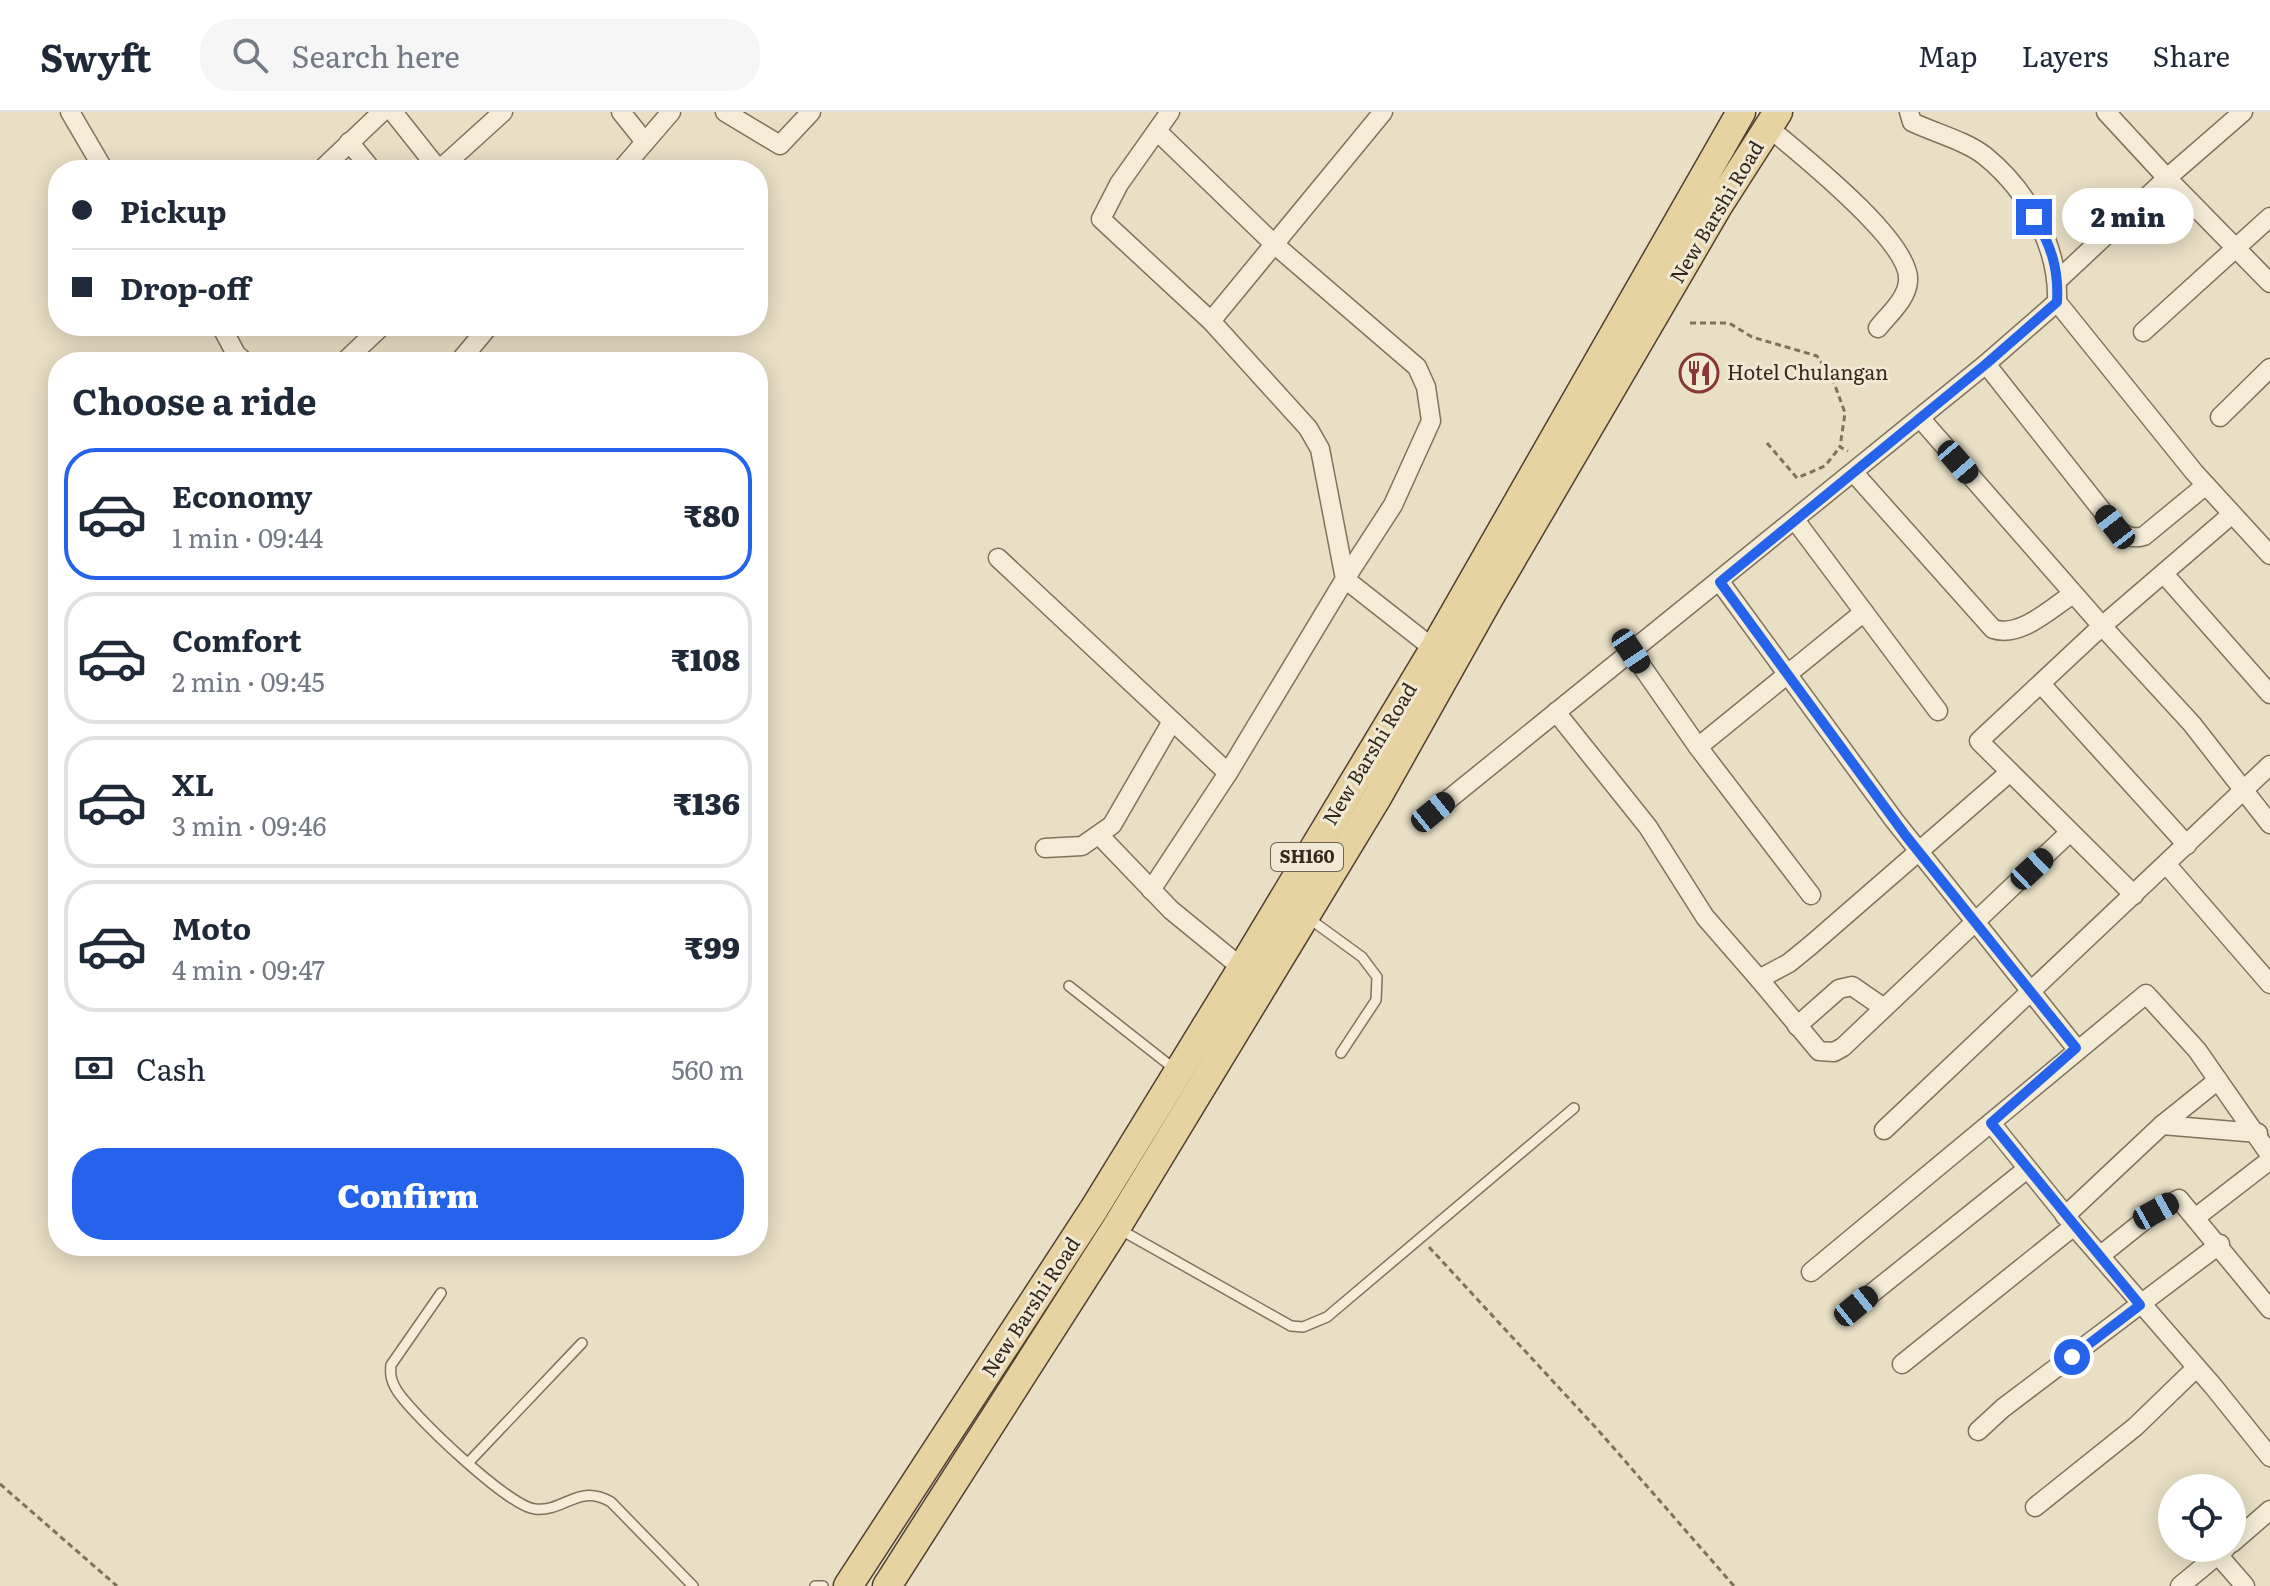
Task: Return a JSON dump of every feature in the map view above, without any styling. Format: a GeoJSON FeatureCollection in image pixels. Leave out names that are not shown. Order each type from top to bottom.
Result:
{"type":"FeatureCollection","features":[{"type":"Feature","properties":{"kind":"main road","name":"New Barshi Road"},"geometry":{"type":"LineString","coordinates":[[848,1586],[1094,1209],[1242,968],[1434,649],[1741,112]]}},
{"type":"Feature","properties":{"kind":"main road","name":"New Barshi Road"},"geometry":{"type":"LineString","coordinates":[[887,1586],[1116,1228],[1378,796],[1489,598],[1718,206],[1773,120]]}},
{"type":"Feature","properties":{"kind":"street"},"geometry":{"type":"LineString","coordinates":[[70,112],[98,160]]}},
{"type":"Feature","properties":{"kind":"street"},"geometry":{"type":"LineString","coordinates":[[331,160],[382,112]]}},
{"type":"Feature","properties":{"kind":"street"},"geometry":{"type":"LineString","coordinates":[[393,112],[431,160]]}},
{"type":"Feature","properties":{"kind":"street"},"geometry":{"type":"LineString","coordinates":[[450,160],[503,112]]}},
{"type":"Feature","properties":{"kind":"street"},"geometry":{"type":"LineString","coordinates":[[621,112],[645,142]]}},
{"type":"Feature","properties":{"kind":"street"},"geometry":{"type":"LineString","coordinates":[[630,160],[671,112]]}},
{"type":"Feature","properties":{"kind":"street"},"geometry":{"type":"LineString","coordinates":[[725,112],[780,145],[811,112]]}},
{"type":"Feature","properties":{"kind":"street"},"geometry":{"type":"LineString","coordinates":[[1170,112],[1119,184],[1101,219],[1211,321],[1308,428],[1320,449],[1345,579],[1434,649]]}},
{"type":"Feature","properties":{"kind":"street"},"geometry":{"type":"LineString","coordinates":[[1211,321],[1383,112]]}},
{"type":"Feature","properties":{"kind":"street"},"geometry":{"type":"LineString","coordinates":[[1909,112],[1912,122],[1984,155],[2018,190],[2050,244],[2058,280],[2057,302],[2231,515],[2270,555]]}},
{"type":"Feature","properties":{"kind":"street"},"geometry":{"type":"LineString","coordinates":[[2106,112],[2270,283]]}},
{"type":"Feature","properties":{"kind":"street"},"geometry":{"type":"LineString","coordinates":[[2058,280],[2243,112]]}},
{"type":"Feature","properties":{"kind":"street"},"geometry":{"type":"LineString","coordinates":[[1773,120],[1902,256],[1909,282],[1903,297],[1878,328]]}},
{"type":"Feature","properties":{"kind":"street"},"geometry":{"type":"LineString","coordinates":[[1151,890],[1228,773],[1393,505],[1431,421],[1426,387],[1417,367],[1274,244],[1157,131]]}},
{"type":"Feature","properties":{"kind":"street"},"geometry":{"type":"LineString","coordinates":[[349,142],[364,160]]}},
{"type":"Feature","properties":{"kind":"street"},"geometry":{"type":"LineString","coordinates":[[2143,332],[2270,217]]}},
{"type":"Feature","properties":{"kind":"street"},"geometry":{"type":"LineString","coordinates":[[1433,812],[1861,467],[2057,302]]}},
{"type":"Feature","properties":{"kind":"street"},"geometry":{"type":"LineString","coordinates":[[355,352],[371,336]]}},
{"type":"Feature","properties":{"kind":"street"},"geometry":{"type":"LineString","coordinates":[[467,352],[481,336]]}},
{"type":"Feature","properties":{"kind":"street"},"geometry":{"type":"LineString","coordinates":[[1986,364],[2115,527],[2125,535],[2135,539],[2144,536],[2206,485]]}},
{"type":"Feature","properties":{"kind":"street"},"geometry":{"type":"LineString","coordinates":[[2220,417],[2270,368]]}},
{"type":"Feature","properties":{"kind":"street"},"geometry":{"type":"LineString","coordinates":[[1920,418],[2072,595],[2192,724],[2270,824]]}},
{"type":"Feature","properties":{"kind":"street"},"geometry":{"type":"LineString","coordinates":[[1861,467],[1915,546],[1993,629],[2003,632],[2022,627],[2072,595]]}},
{"type":"Feature","properties":{"kind":"street"},"geometry":{"type":"LineString","coordinates":[[2134,895],[1979,741],[2102,626],[2231,515]]}},
{"type":"Feature","properties":{"kind":"street"},"geometry":{"type":"LineString","coordinates":[[1795,520],[1938,711]]}},
{"type":"Feature","properties":{"kind":"street"},"geometry":{"type":"LineString","coordinates":[[998,558],[1228,773]]}},
{"type":"Feature","properties":{"kind":"street"},"geometry":{"type":"LineString","coordinates":[[2164,574],[2270,694]]}},
{"type":"Feature","properties":{"kind":"street"},"geometry":{"type":"LineString","coordinates":[[1720,582],[1973,924],[2076,1048]]}},
{"type":"Feature","properties":{"kind":"street"},"geometry":{"type":"LineString","coordinates":[[1698,747],[1785,673],[1864,612]]}},
{"type":"Feature","properties":{"kind":"street"},"geometry":{"type":"LineString","coordinates":[[1631,651],[1698,747],[1811,895]]}},
{"type":"Feature","properties":{"kind":"street"},"geometry":{"type":"LineString","coordinates":[[2041,684],[2187,845]]}},
{"type":"Feature","properties":{"kind":"street"},"geometry":{"type":"LineString","coordinates":[[1556,712],[1648,827],[1705,917],[1819,1051],[1834,1052],[2070,832]]}},
{"type":"Feature","properties":{"kind":"street"},"geometry":{"type":"LineString","coordinates":[[1045,848],[1082,846],[1112,825],[1171,723]]}},
{"type":"Feature","properties":{"kind":"street"},"geometry":{"type":"LineString","coordinates":[[1884,1130],[2270,765]]}},
{"type":"Feature","properties":{"kind":"street"},"geometry":{"type":"LineString","coordinates":[[1759,979],[1789,963],[2010,772]]}},
{"type":"Feature","properties":{"kind":"street"},"geometry":{"type":"LineString","coordinates":[[1100,836],[1151,890],[1242,968]]}},
{"type":"Feature","properties":{"kind":"street"},"geometry":{"type":"LineString","coordinates":[[2167,865],[2270,984]]}},
{"type":"Feature","properties":{"kind":"street"},"geometry":{"type":"LineString","coordinates":[[1797,1026],[1839,989],[1852,986],[1884,1008]]}},
{"type":"Feature","properties":{"kind":"street"},"geometry":{"type":"LineString","coordinates":[[1811,1272],[1991,1123],[2076,1048],[2146,994],[2218,1080],[2258,1133],[2270,1157],[2195,1218]]}},
{"type":"Feature","properties":{"kind":"street"},"geometry":{"type":"LineString","coordinates":[[1902,1364],[2069,1221],[2162,1125],[2218,1080]]}},
{"type":"Feature","properties":{"kind":"street"},"geometry":{"type":"LineString","coordinates":[[1991,1123],[2069,1221],[2270,1457]]}},
{"type":"Feature","properties":{"kind":"street"},"geometry":{"type":"LineString","coordinates":[[2162,1125],[2258,1133]]}},
{"type":"Feature","properties":{"kind":"street"},"geometry":{"type":"LineString","coordinates":[[1856,1306],[2027,1169]]}},
{"type":"Feature","properties":{"kind":"street"},"geometry":{"type":"LineString","coordinates":[[2101,1255],[2156,1211],[2179,1199],[2220,1244],[2270,1309]]}},
{"type":"Feature","properties":{"kind":"street"},"geometry":{"type":"LineString","coordinates":[[1978,1431],[2003,1408],[2220,1244]]}},
{"type":"Feature","properties":{"kind":"street"},"geometry":{"type":"LineString","coordinates":[[2035,1507],[2135,1427],[2195,1369]]}},
{"type":"Feature","properties":{"kind":"street"},"geometry":{"type":"LineString","coordinates":[[2246,1531],[2270,1510]]}},
{"type":"Feature","properties":{"kind":"street"},"geometry":{"type":"LineString","coordinates":[[2180,1586],[2209,1562]]}},
{"type":"Feature","properties":{"kind":"street"},"geometry":{"type":"LineString","coordinates":[[2232,1562],[2245,1586]]}},
{"type":"Feature","properties":{"kind":"lane"},"geometry":{"type":"LineString","coordinates":[[1304,915],[1362,957],[1377,977],[1376,1000],[1341,1053]]}},
{"type":"Feature","properties":{"kind":"lane"},"geometry":{"type":"LineString","coordinates":[[1069,986],[1178,1071]]}},
{"type":"Feature","properties":{"kind":"lane"},"geometry":{"type":"LineString","coordinates":[[1116,1228],[1291,1326],[1303,1327],[1327,1317],[1574,1108]]}},
{"type":"Feature","properties":{"kind":"lane"},"geometry":{"type":"LineString","coordinates":[[441,1293],[391,1365],[390,1377],[405,1401],[513,1502],[536,1510],[581,1495],[598,1494],[620,1510],[693,1586]]}},
{"type":"Feature","properties":{"kind":"lane"},"geometry":{"type":"LineString","coordinates":[[468,1463],[582,1343]]}},
{"type":"Feature","properties":{"kind":"lane"},"geometry":{"type":"LineString","coordinates":[[815,1586],[823,1586]]}},
{"type":"Feature","properties":{"kind":"path"},"geometry":{"type":"LineString","coordinates":[[1690,323],[1729,323],[1752,337],[1817,356],[1833,380],[1845,413],[1840,447],[1825,466],[1797,478],[1767,443]]}},
{"type":"Feature","properties":{"kind":"path"},"geometry":{"type":"LineString","coordinates":[[1840,447],[1861,467]]}},
{"type":"Feature","properties":{"kind":"path"},"geometry":{"type":"LineString","coordinates":[[1421,1239],[1598,1430],[1734,1586]]}},
{"type":"Feature","properties":{"kind":"path"},"geometry":{"type":"LineString","coordinates":[[0,1484],[117,1586]]}},
{"type":"Feature","properties":{"kind":"place","name":"Hotel Chulangan"},"geometry":{"type":"Point","coordinates":[1699,373]}},
{"type":"Feature","properties":{"kind":"route"},"geometry":{"type":"LineString","coordinates":[[2034,217],[2050,244],[2058,280],[2057,302],[1720,582],[1973,924],[2076,1048],[1991,1123],[2140,1305],[2072,1357]]}}]}
